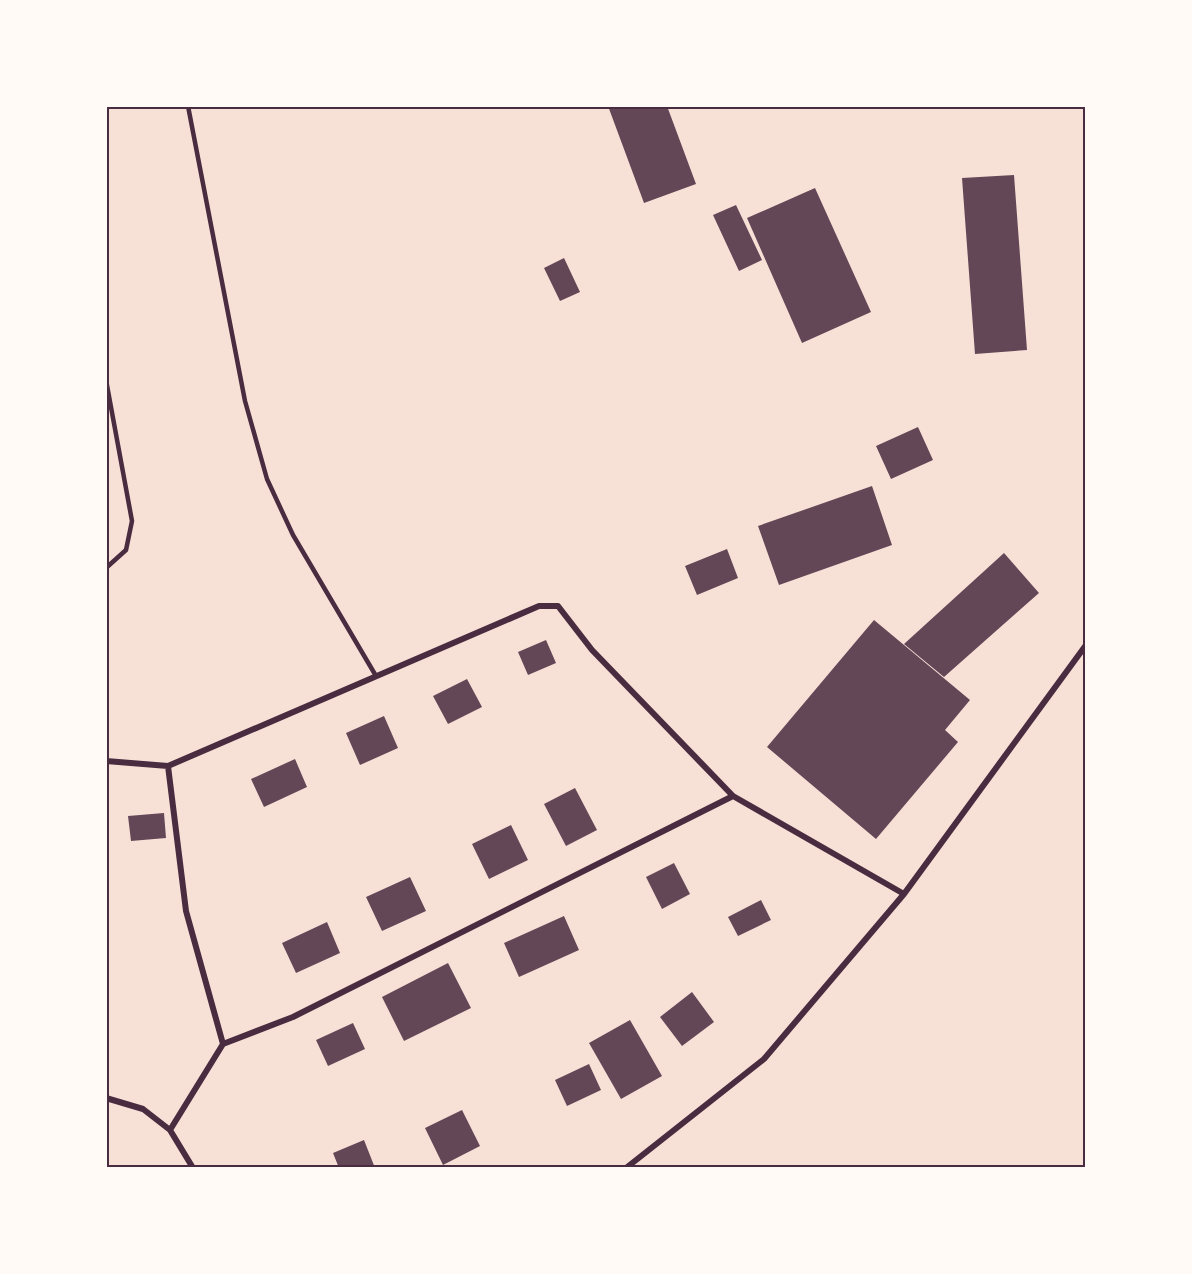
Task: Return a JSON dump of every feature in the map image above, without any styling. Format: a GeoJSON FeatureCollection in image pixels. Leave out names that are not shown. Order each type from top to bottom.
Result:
{"type":"FeatureCollection","features":[{"type":"Feature","properties":{"kind":"street"},"geometry":{"type":"LineString","coordinates":[[106,761],[168,766],[539,606],[558,606],[592,650],[733,796],[904,894]]}},
{"type":"Feature","properties":{"kind":"street"},"geometry":{"type":"LineString","coordinates":[[626,1167],[764,1059],[904,894],[1086,645]]}},
{"type":"Feature","properties":{"kind":"street"},"geometry":{"type":"LineString","coordinates":[[168,766],[186,911],[223,1044]]}},
{"type":"Feature","properties":{"kind":"street"},"geometry":{"type":"LineString","coordinates":[[170,1130],[223,1044],[293,1017],[733,796]]}},
{"type":"Feature","properties":{"kind":"street"},"geometry":{"type":"LineString","coordinates":[[106,1098],[143,1108],[170,1130],[193,1167]]}},
{"type":"Feature","properties":{"kind":"lane"},"geometry":{"type":"LineString","coordinates":[[189,106],[245,401],[267,479],[292,535],[376,676]]}},
{"type":"Feature","properties":{"kind":"lane"},"geometry":{"type":"LineString","coordinates":[[106,380],[132,521],[126,550],[106,568]]}},
{"type":"Feature","properties":{"kind":"building"},"geometry":{"type":"Polygon","coordinates":[[[608,106],[667,106],[696,184],[644,203],[608,106]]]}},
{"type":"Feature","properties":{"kind":"building"},"geometry":{"type":"Polygon","coordinates":[[[1014,175],[1027,350],[975,354],[962,178],[1014,175]]]}},
{"type":"Feature","properties":{"kind":"building"},"geometry":{"type":"Polygon","coordinates":[[[815,188],[871,312],[802,343],[747,218],[815,188]]]}},
{"type":"Feature","properties":{"kind":"building"},"geometry":{"type":"Polygon","coordinates":[[[736,205],[762,260],[739,271],[713,215],[736,205]]]}},
{"type":"Feature","properties":{"kind":"building"},"geometry":{"type":"Polygon","coordinates":[[[564,258],[580,292],[560,301],[544,268],[564,258]]]}},
{"type":"Feature","properties":{"kind":"building"},"geometry":{"type":"Polygon","coordinates":[[[918,427],[933,460],[891,479],[876,446],[918,427]]]}},
{"type":"Feature","properties":{"kind":"building"},"geometry":{"type":"Polygon","coordinates":[[[872,486],[892,545],[779,585],[758,526],[872,486]]]}},
{"type":"Feature","properties":{"kind":"building"},"geometry":{"type":"Polygon","coordinates":[[[727,549],[738,578],[697,595],[685,566],[727,549]]]}},
{"type":"Feature","properties":{"kind":"building"},"geometry":{"type":"Polygon","coordinates":[[[1004,553],[1039,593],[944,677],[904,644],[1004,553]]]}},
{"type":"Feature","properties":{"kind":"building"},"geometry":{"type":"Polygon","coordinates":[[[874,620],[970,700],[945,730],[958,742],[876,839],[767,747],[874,620]]]}},
{"type":"Feature","properties":{"kind":"building"},"geometry":{"type":"Polygon","coordinates":[[[546,640],[556,663],[528,675],[518,652],[546,640]]]}},
{"type":"Feature","properties":{"kind":"building"},"geometry":{"type":"Polygon","coordinates":[[[467,679],[482,707],[448,724],[433,696],[467,679]]]}},
{"type":"Feature","properties":{"kind":"building"},"geometry":{"type":"Polygon","coordinates":[[[384,716],[398,748],[360,765],[346,733],[384,716]]]}},
{"type":"Feature","properties":{"kind":"building"},"geometry":{"type":"Polygon","coordinates":[[[295,759],[307,787],[264,807],[251,779],[295,759]]]}},
{"type":"Feature","properties":{"kind":"building"},"geometry":{"type":"Polygon","coordinates":[[[575,788],[597,830],[566,846],[544,804],[575,788]]]}},
{"type":"Feature","properties":{"kind":"building"},"geometry":{"type":"Polygon","coordinates":[[[164,813],[166,838],[131,841],[128,816],[164,813]]]}},
{"type":"Feature","properties":{"kind":"building"},"geometry":{"type":"Polygon","coordinates":[[[511,825],[528,860],[489,879],[472,844],[511,825]]]}},
{"type":"Feature","properties":{"kind":"building"},"geometry":{"type":"Polygon","coordinates":[[[674,863],[690,894],[662,909],[646,877],[674,863]]]}},
{"type":"Feature","properties":{"kind":"building"},"geometry":{"type":"Polygon","coordinates":[[[410,877],[426,911],[382,931],[366,897],[410,877]]]}},
{"type":"Feature","properties":{"kind":"building"},"geometry":{"type":"Polygon","coordinates":[[[761,900],[771,920],[738,936],[728,917],[761,900]]]}},
{"type":"Feature","properties":{"kind":"building"},"geometry":{"type":"Polygon","coordinates":[[[564,916],[579,950],[519,977],[504,943],[564,916]]]}},
{"type":"Feature","properties":{"kind":"building"},"geometry":{"type":"Polygon","coordinates":[[[327,922],[340,953],[296,973],[282,943],[327,922]]]}},
{"type":"Feature","properties":{"kind":"building"},"geometry":{"type":"Polygon","coordinates":[[[448,963],[471,1008],[404,1041],[382,997],[448,963]]]}},
{"type":"Feature","properties":{"kind":"building"},"geometry":{"type":"Polygon","coordinates":[[[692,992],[714,1022],[682,1046],[660,1017],[692,992]]]}},
{"type":"Feature","properties":{"kind":"building"},"geometry":{"type":"Polygon","coordinates":[[[630,1020],[662,1076],[621,1099],[589,1043],[630,1020]]]}},
{"type":"Feature","properties":{"kind":"building"},"geometry":{"type":"Polygon","coordinates":[[[353,1023],[365,1049],[328,1066],[316,1040],[353,1023]]]}},
{"type":"Feature","properties":{"kind":"building"},"geometry":{"type":"Polygon","coordinates":[[[589,1064],[601,1090],[567,1106],[555,1080],[589,1064]]]}},
{"type":"Feature","properties":{"kind":"building"},"geometry":{"type":"Polygon","coordinates":[[[462,1110],[480,1146],[443,1165],[425,1128],[462,1110]]]}},
{"type":"Feature","properties":{"kind":"building"},"geometry":{"type":"Polygon","coordinates":[[[364,1140],[375,1168],[339,1168],[333,1153],[364,1140]]]}}]}
